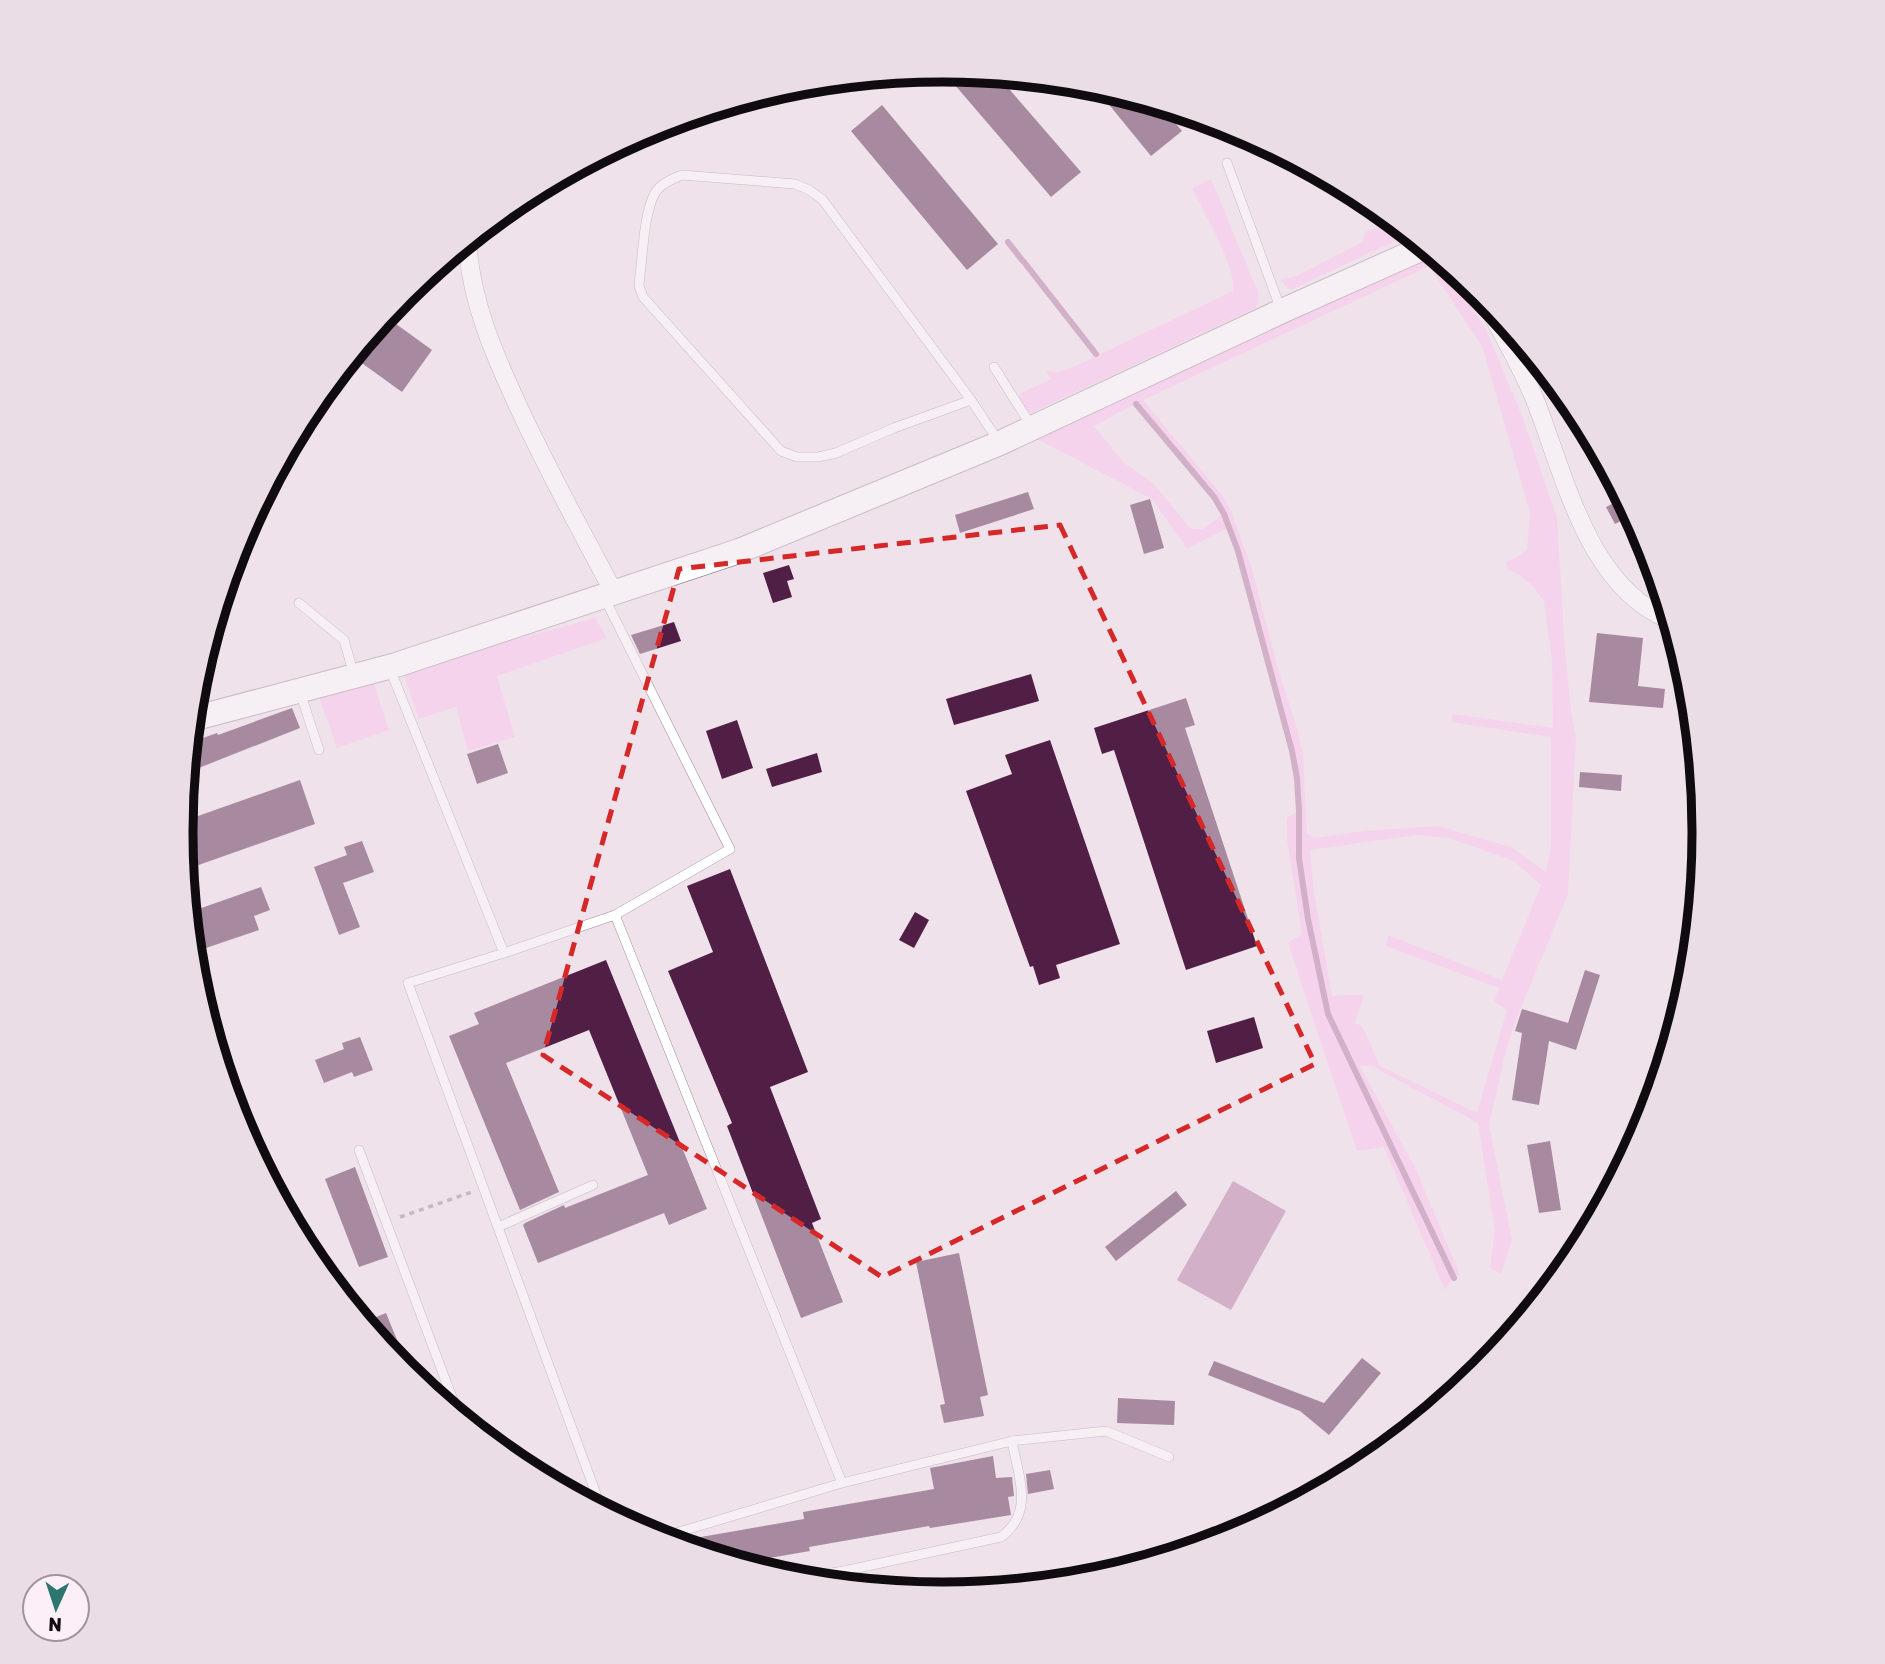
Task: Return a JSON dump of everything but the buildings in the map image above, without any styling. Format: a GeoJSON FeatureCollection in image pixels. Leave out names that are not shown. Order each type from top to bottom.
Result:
{"type":"FeatureCollection","features":[{"type":"Feature","properties":{"kind":"street"},"geometry":{"type":"LineString","coordinates":[[202,716],[389,667],[739,551],[1032,429],[1416,251]]}},
{"type":"Feature","properties":{"kind":"street"},"geometry":{"type":"LineString","coordinates":[[468,252],[477,306],[494,354],[609,595]]}},
{"type":"Feature","properties":{"kind":"street"},"geometry":{"type":"LineString","coordinates":[[1500,331],[1532,394],[1589,539],[1609,572],[1630,595],[1659,614]]}},
{"type":"Feature","properties":{"kind":"lane"},"geometry":{"type":"LineString","coordinates":[[1227,163],[1282,312]]}},
{"type":"Feature","properties":{"kind":"lane"},"geometry":{"type":"LineString","coordinates":[[971,400],[836,453],[818,457],[797,457],[781,450],[643,297],[639,286],[640,275],[650,206],[656,191],[667,181],[682,175],[795,184],[822,199],[971,400],[1000,443]]}},
{"type":"Feature","properties":{"kind":"lane"},"geometry":{"type":"LineString","coordinates":[[994,367],[1032,429]]}},
{"type":"Feature","properties":{"kind":"lane"},"geometry":{"type":"LineString","coordinates":[[597,1497],[408,983],[615,915],[730,849],[609,595]]}},
{"type":"Feature","properties":{"kind":"lane"},"geometry":{"type":"LineString","coordinates":[[299,603],[344,640],[355,676]]}},
{"type":"Feature","properties":{"kind":"lane"},"geometry":{"type":"LineString","coordinates":[[389,667],[504,953]]}},
{"type":"Feature","properties":{"kind":"lane"},"geometry":{"type":"LineString","coordinates":[[299,691],[319,750]]}},
{"type":"Feature","properties":{"kind":"lane"},"geometry":{"type":"LineString","coordinates":[[615,915],[842,1483]]}},
{"type":"Feature","properties":{"kind":"lane"},"geometry":{"type":"LineString","coordinates":[[359,1150],[453,1400]]}},
{"type":"Feature","properties":{"kind":"lane"},"geometry":{"type":"LineString","coordinates":[[498,1227],[593,1185]]}},
{"type":"Feature","properties":{"kind":"lane"},"geometry":{"type":"LineString","coordinates":[[677,1533],[842,1483],[1012,1441],[1106,1430],[1169,1457]]}},
{"type":"Feature","properties":{"kind":"lane"},"geometry":{"type":"LineString","coordinates":[[832,1573],[1001,1537],[1011,1529],[1021,1510],[1022,1497],[1012,1441]]}},
{"type":"Feature","properties":{"kind":"lane"},"geometry":{"type":"LineString","coordinates":[[844,1571],[845,1575]]}},
{"type":"Feature","properties":{"kind":"path"},"geometry":{"type":"LineString","coordinates":[[386,1222],[483,1188]]}},
{"type":"Feature","properties":{"kind":"highlighted area"},"geometry":{"type":"Polygon","coordinates":[[[1060,525],[1315,1064],[882,1277],[543,1055],[679,569],[1060,525]]]}},
{"type":"Feature","properties":{"kind":"shaded area"},"geometry":{"type":"Polygon","coordinates":[[[1211,179],[1258,292],[1259,301],[1255,308],[1031,413],[1024,412],[1012,398],[1051,379],[1046,371],[1069,369],[1233,291],[1233,281],[1225,254],[1192,188],[1211,179]]]}},
{"type":"Feature","properties":{"kind":"shaded area"},"geometry":{"type":"Polygon","coordinates":[[[1382,225],[1401,238],[1293,289],[1288,289],[1280,279],[1294,277],[1363,242],[1365,232],[1382,225]]]}},
{"type":"Feature","properties":{"kind":"shaded area"},"geometry":{"type":"Polygon","coordinates":[[[1428,261],[1459,289],[1486,329],[1524,421],[1557,518],[1565,650],[1576,738],[1568,894],[1516,1020],[1506,1050],[1489,1125],[1512,1240],[1501,1274],[1490,1268],[1495,1231],[1478,1124],[1374,1066],[1360,1066],[1417,1172],[1460,1275],[1455,1277],[1329,1014],[1309,919],[1300,858],[1301,810],[1293,750],[1239,551],[1225,513],[1215,496],[1137,403],[1094,426],[1124,463],[1153,483],[1191,529],[1203,529],[1222,515],[1228,528],[1187,549],[1152,499],[1037,439],[1214,354],[1428,261]],[[1429,266],[1143,400],[1222,495],[1231,511],[1252,569],[1297,729],[1303,755],[1307,834],[1314,838],[1364,831],[1438,826],[1511,847],[1546,872],[1551,846],[1551,737],[1451,722],[1453,714],[1553,728],[1552,661],[1544,602],[1534,587],[1520,575],[1508,570],[1506,562],[1527,550],[1530,513],[1482,346],[1429,266]],[[1416,835],[1310,850],[1314,893],[1332,996],[1364,995],[1355,1023],[1362,1026],[1380,1066],[1477,1113],[1507,1010],[1494,1001],[1499,988],[1386,946],[1388,935],[1502,980],[1541,885],[1514,861],[1449,838],[1416,835]]]}},
{"type":"Feature","properties":{"kind":"shaded area"},"geometry":{"type":"Polygon","coordinates":[[[595,618],[607,638],[497,676],[515,737],[468,751],[456,707],[419,719],[402,670],[595,618]]]}},
{"type":"Feature","properties":{"kind":"shaded area"},"geometry":{"type":"Polygon","coordinates":[[[372,678],[389,730],[337,748],[319,696],[372,678]]]}},
{"type":"Feature","properties":{"kind":"shaded area"},"geometry":{"type":"Polygon","coordinates":[[[1298,811],[1297,845],[1306,919],[1327,1015],[1452,1279],[1445,1290],[1384,1147],[1357,1151],[1288,943],[1302,934],[1287,839],[1287,818],[1298,811]]]}},
{"type":"Feature","properties":{"kind":"shaded area"},"geometry":{"type":"Polygon","coordinates":[[[1233,1181],[1286,1211],[1231,1310],[1177,1280],[1233,1181]]]}},
{"type":"Feature","properties":{"kind":"waterway"},"geometry":{"type":"LineString","coordinates":[[1008,242],[1022,260]]}},
{"type":"Feature","properties":{"kind":"waterway"},"geometry":{"type":"LineString","coordinates":[[1024,262],[1096,354]]}},
{"type":"Feature","properties":{"kind":"waterway"},"geometry":{"type":"LineString","coordinates":[[1136,404],[1214,497],[1224,514],[1238,551],[1292,751],[1297,778],[1299,858],[1308,919],[1328,1014],[1454,1278]]}}]}
